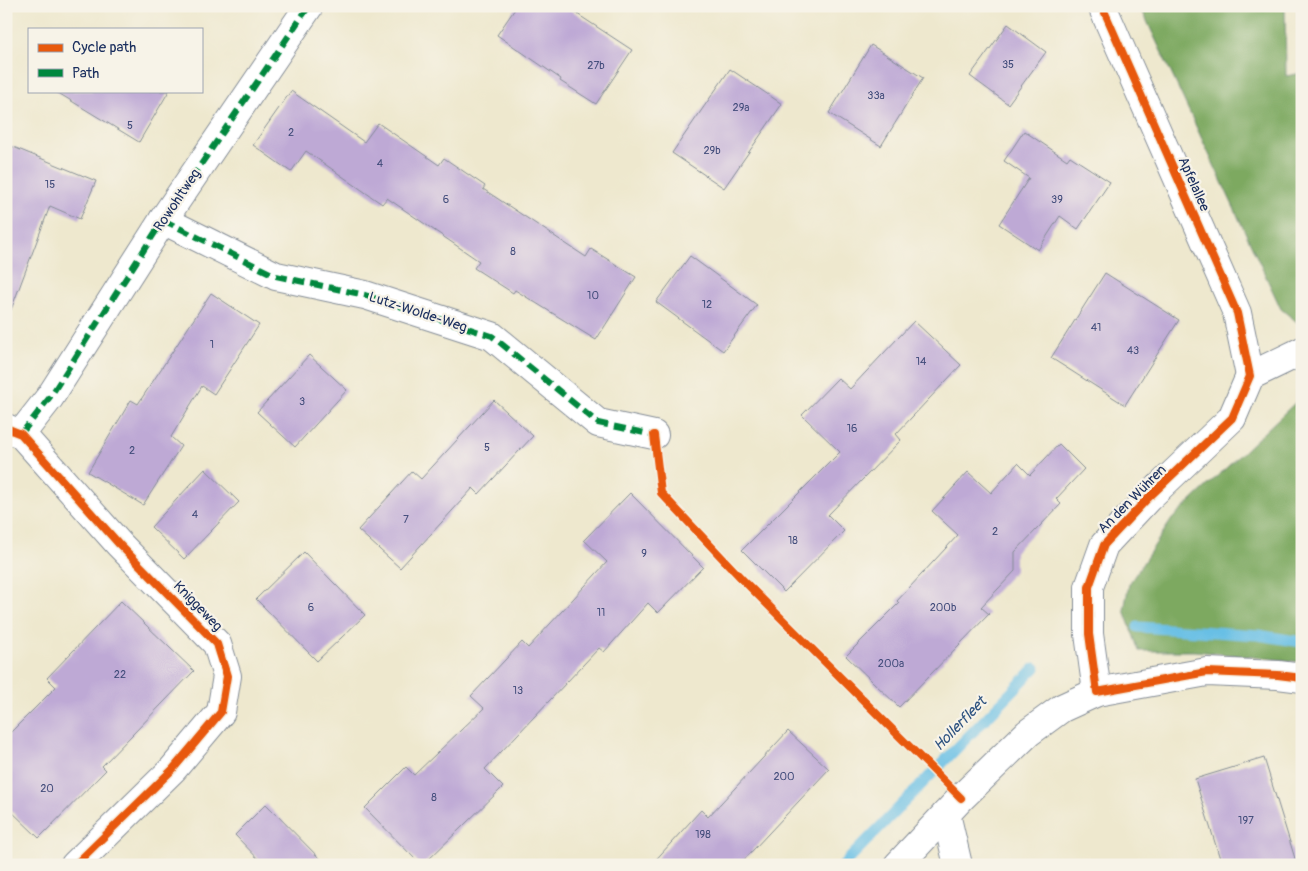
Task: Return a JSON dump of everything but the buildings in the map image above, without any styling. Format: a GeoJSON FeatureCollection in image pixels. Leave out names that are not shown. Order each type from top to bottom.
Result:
{"type":"FeatureCollection","features":[{"type":"Feature","properties":{"kind":"street","name":"Rowohltweg"},"geometry":{"type":"LineString","coordinates":[[50,397],[163,220],[309,6]]}},
{"type":"Feature","properties":{"kind":"street","name":"Apfelallee"},"geometry":{"type":"LineString","coordinates":[[1102,6],[1238,314],[1250,376]]}},
{"type":"Feature","properties":{"kind":"street","name":"Lutz-Wolde-Weg"},"geometry":{"type":"LineString","coordinates":[[163,220],[276,276],[366,294],[492,336],[598,423],[654,435]]}},
{"type":"Feature","properties":{"kind":"street"},"geometry":{"type":"LineString","coordinates":[[1250,376],[1302,352]]}},
{"type":"Feature","properties":{"kind":"street","name":"An den Wühren"},"geometry":{"type":"LineString","coordinates":[[1097,692],[1089,634],[1089,587],[1104,545],[1148,498],[1232,418],[1250,376]]}},
{"type":"Feature","properties":{"kind":"street","name":"Kniggeweg"},"geometry":{"type":"LineString","coordinates":[[50,397],[13,431],[217,644],[227,676],[221,712],[173,769],[76,865]]}},
{"type":"Feature","properties":{"kind":"street"},"geometry":{"type":"LineString","coordinates":[[898,865],[946,814],[1028,733],[1062,708],[1097,692],[1207,672],[1302,678]]}},
{"type":"Feature","properties":{"kind":"street"},"geometry":{"type":"LineString","coordinates":[[946,814],[958,865]]}},
{"type":"Feature","properties":{"kind":"green space"},"geometry":{"type":"Polygon","coordinates":[[[1140,6],[1285,6],[1286,76],[1302,73],[1302,319],[1297,322],[1281,309],[1140,6]]]}},
{"type":"Feature","properties":{"kind":"green space"},"geometry":{"type":"Polygon","coordinates":[[[1297,401],[1302,412],[1302,662],[1195,651],[1139,651],[1124,610],[1129,584],[1172,519],[1297,401]]]}},
{"type":"Feature","properties":{"kind":"waterway","name":"Hollerfleet"},"geometry":{"type":"LineString","coordinates":[[1138,627],[1258,635],[1302,642]]}},
{"type":"Feature","properties":{"kind":"waterway","name":"Hollerfleet"},"geometry":{"type":"LineString","coordinates":[[843,865],[1035,668]]}},
{"type":"Feature","properties":{"kind":"marked path"},"geometry":{"type":"LineString","coordinates":[[21,434],[50,397],[163,220],[309,6]]}},
{"type":"Feature","properties":{"kind":"marked path"},"geometry":{"type":"LineString","coordinates":[[163,220],[276,276],[365,295],[492,336],[598,423],[654,435]]}},
{"type":"Feature","properties":{"kind":"cycle path"},"geometry":{"type":"LineString","coordinates":[[1102,6],[1237,313],[1250,376],[1232,418],[1148,498],[1104,545],[1089,587],[1089,634],[1097,692],[1207,672],[1302,678]]}},
{"type":"Feature","properties":{"kind":"cycle path"},"geometry":{"type":"LineString","coordinates":[[6,428],[21,434],[119,544],[217,644],[227,676],[221,712],[173,769],[75,865]]}},
{"type":"Feature","properties":{"kind":"cycle path"},"geometry":{"type":"LineString","coordinates":[[654,435],[661,493],[742,579],[961,798]]}}]}
